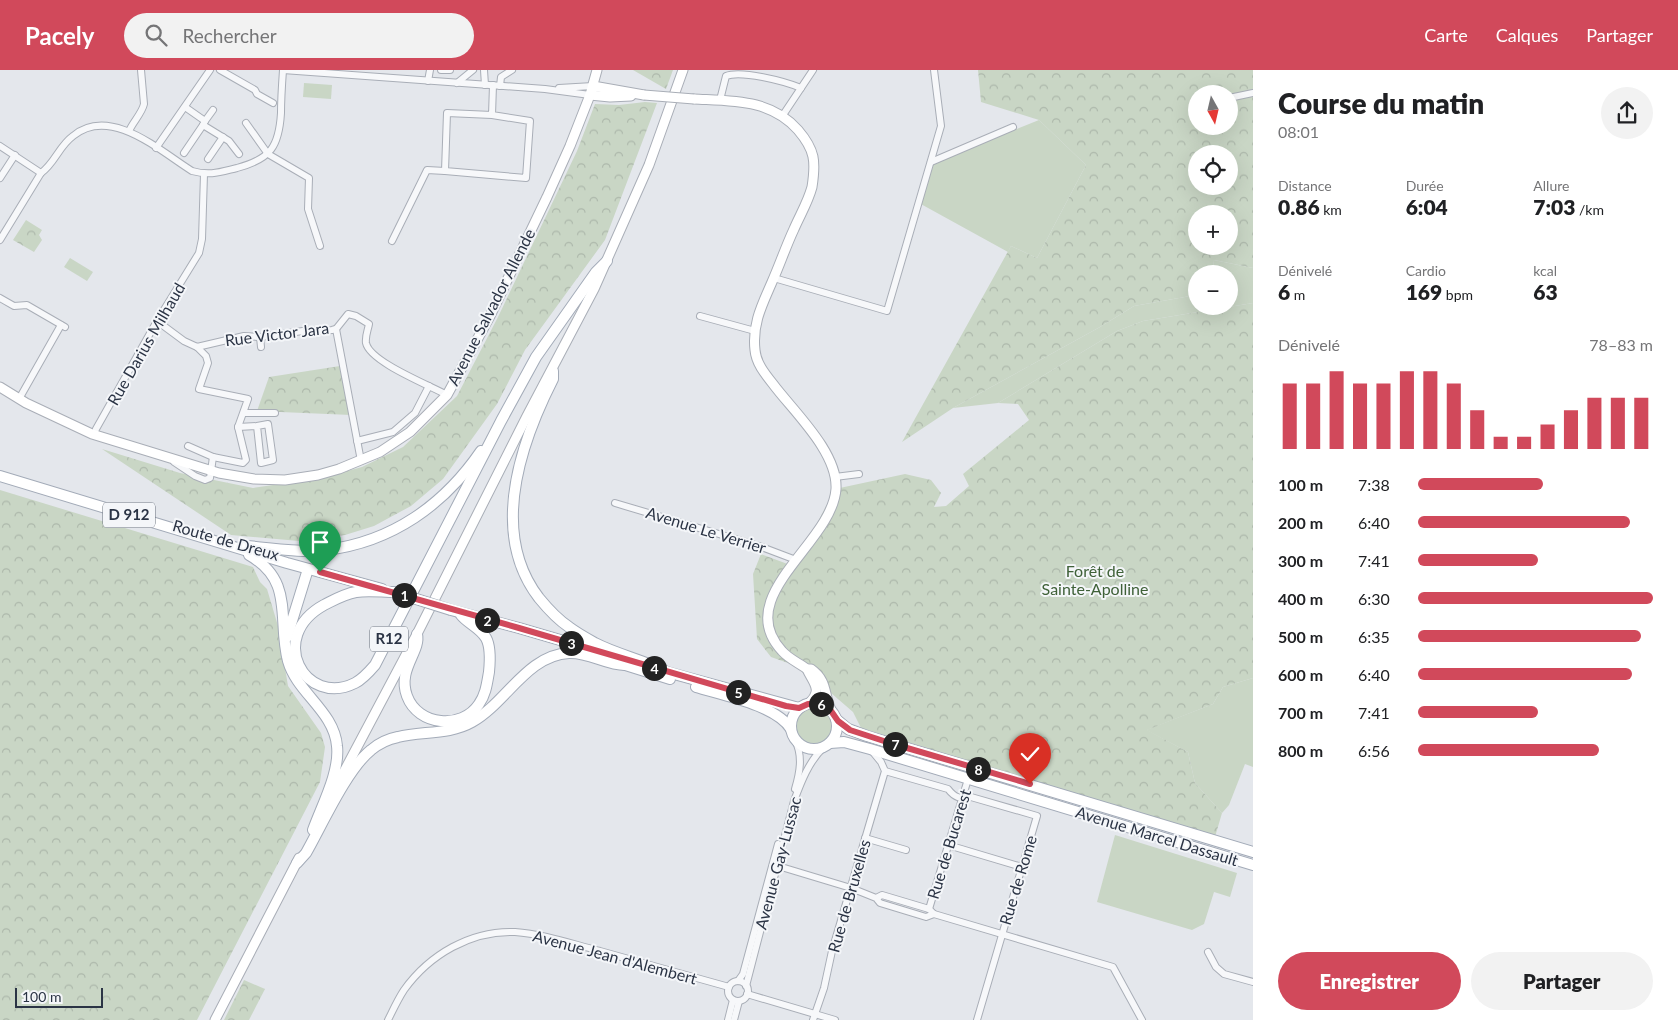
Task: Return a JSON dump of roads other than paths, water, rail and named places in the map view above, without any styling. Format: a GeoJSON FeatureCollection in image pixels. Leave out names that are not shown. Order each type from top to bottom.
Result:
{"type":"FeatureCollection","features":[{"type":"Feature","properties":{"kind":"main road","name":"R12"},"geometry":{"type":"LineString","coordinates":[[394,592],[357,592],[343,595],[318,608],[307,617],[296,634],[294,642],[297,662],[310,679],[320,685],[338,688],[356,683],[375,665],[536,357],[596,272],[607,261]]}},
{"type":"Feature","properties":{"kind":"main road","name":"R12"},"geometry":{"type":"LineString","coordinates":[[552,371],[553,379],[528,435],[515,485],[512,509],[513,532],[519,561],[531,587],[557,619],[595,643],[669,672]]}},
{"type":"Feature","properties":{"kind":"main road","name":"R12"},"geometry":{"type":"LineString","coordinates":[[246,546],[280,550],[326,550],[366,542],[405,525],[440,499],[458,481],[501,421]]}},
{"type":"Feature","properties":{"kind":"main road","name":"Route de Dreux"},"geometry":{"type":"LineString","coordinates":[[0,474],[246,546],[455,611],[669,672],[804,706]]}},
{"type":"Feature","properties":{"kind":"main road","name":"Route de Dreux"},"geometry":{"type":"LineString","coordinates":[[0,474],[226,545],[314,568]]}},
{"type":"Feature","properties":{"kind":"main road","name":"R12"},"geometry":{"type":"LineString","coordinates":[[226,545],[256,559],[265,565],[272,574],[281,596],[285,643],[292,671],[332,727],[337,745],[336,769],[313,830]]}},
{"type":"Feature","properties":{"kind":"main road"},"geometry":{"type":"LineString","coordinates":[[285,643],[314,568]]}},
{"type":"Feature","properties":{"kind":"main road","name":"R12"},"geometry":{"type":"LineString","coordinates":[[416,634],[418,641],[405,673],[404,685],[408,698],[416,709],[428,718],[441,722],[456,721],[469,714],[478,706],[485,693],[490,663],[487,639],[478,629],[455,611]]}},
{"type":"Feature","properties":{"kind":"main road","name":"Route de Dreux"},"geometry":{"type":"LineString","coordinates":[[471,615],[517,632],[761,707],[787,722],[791,729]]}},
{"type":"Feature","properties":{"kind":"main road","name":"R12"},"geometry":{"type":"LineString","coordinates":[[297,864],[306,853],[359,762],[378,744],[398,736],[456,729],[472,722],[487,711],[533,668],[548,658],[565,654],[579,654],[616,665],[625,665]]}},
{"type":"Feature","properties":{"kind":"main road"},"geometry":{"type":"LineString","coordinates":[[820,704],[834,715],[837,732],[827,745],[816,750],[801,746],[795,740],[791,729],[792,718],[804,706],[820,704]]}},
{"type":"Feature","properties":{"kind":"main road","name":"Avenue Marcel Dassault"},"geometry":{"type":"LineString","coordinates":[[834,715],[848,729],[866,736],[1253,852]]}},
{"type":"Feature","properties":{"kind":"main road","name":"Avenue Marcel Dassault"},"geometry":{"type":"LineString","coordinates":[[827,745],[844,742],[870,749],[1253,865]]}},
{"type":"Feature","properties":{"kind":"street"},"geometry":{"type":"LineString","coordinates":[[129,131],[143,109],[144,104],[141,70]]}},
{"type":"Feature","properties":{"kind":"street"},"geometry":{"type":"LineString","coordinates":[[156,148],[186,108],[210,70]]}},
{"type":"Feature","properties":{"kind":"street"},"geometry":{"type":"LineString","coordinates":[[220,70],[255,90],[273,103]]}},
{"type":"Feature","properties":{"kind":"street"},"geometry":{"type":"LineString","coordinates":[[0,240],[41,173],[48,168],[65,142],[86,128],[114,126],[129,131],[192,171],[204,174],[212,174],[249,165],[268,154],[277,141],[280,130],[283,70],[592,91],[615,97],[643,95],[749,102],[783,115],[791,121],[809,142],[813,154],[814,175],[810,193],[756,319],[755,350],[763,372],[826,451],[832,463],[836,488],[831,508],[820,527],[772,594],[768,626],[776,644],[786,655],[807,669],[811,669],[820,677],[834,715]]}},
{"type":"Feature","properties":{"kind":"street"},"geometry":{"type":"LineString","coordinates":[[428,81],[430,70]]}},
{"type":"Feature","properties":{"kind":"street"},"geometry":{"type":"LineString","coordinates":[[441,70],[450,70]]}},
{"type":"Feature","properties":{"kind":"street"},"geometry":{"type":"LineString","coordinates":[[457,83],[473,70]]}},
{"type":"Feature","properties":{"kind":"street"},"geometry":{"type":"LineString","coordinates":[[484,70],[485,85]]}},
{"type":"Feature","properties":{"kind":"street"},"geometry":{"type":"LineString","coordinates":[[492,115],[496,85],[501,78],[512,70]]}},
{"type":"Feature","properties":{"kind":"street","name":"Avenue Salvador Allende"},"geometry":{"type":"LineString","coordinates":[[0,387],[19,399],[94,434],[219,473],[254,479],[285,480],[318,475],[361,461],[380,452],[410,432],[447,395],[490,316],[570,146],[592,91],[597,70]]}},
{"type":"Feature","properties":{"kind":"street","name":"R12"},"geometry":{"type":"LineString","coordinates":[[215,1020],[594,289],[649,165],[683,70]]}},
{"type":"Feature","properties":{"kind":"street"},"geometry":{"type":"LineString","coordinates":[[783,115],[812,70]]}},
{"type":"Feature","properties":{"kind":"street"},"geometry":{"type":"LineString","coordinates":[[774,278],[887,311],[941,126],[934,70]]}},
{"type":"Feature","properties":{"kind":"street"},"geometry":{"type":"LineString","coordinates":[[720,100],[726,76],[730,72],[745,72],[764,76],[801,88]]}},
{"type":"Feature","properties":{"kind":"street"},"geometry":{"type":"LineString","coordinates":[[1238,96],[1253,93]]}},
{"type":"Feature","properties":{"kind":"street"},"geometry":{"type":"LineString","coordinates":[[186,108],[223,137],[239,154]]}},
{"type":"Feature","properties":{"kind":"street"},"geometry":{"type":"LineString","coordinates":[[184,153],[213,110]]}},
{"type":"Feature","properties":{"kind":"street"},"geometry":{"type":"LineString","coordinates":[[392,241],[427,170],[526,178],[530,121],[492,115],[447,113],[445,171]]}},
{"type":"Feature","properties":{"kind":"street"},"geometry":{"type":"LineString","coordinates":[[246,123],[268,154],[309,178],[308,209],[320,246]]}},
{"type":"Feature","properties":{"kind":"street"},"geometry":{"type":"LineString","coordinates":[[931,162],[1013,127]]}},
{"type":"Feature","properties":{"kind":"street"},"geometry":{"type":"LineString","coordinates":[[208,159],[223,137]]}},
{"type":"Feature","properties":{"kind":"street"},"geometry":{"type":"LineString","coordinates":[[0,146],[41,173]]}},
{"type":"Feature","properties":{"kind":"street"},"geometry":{"type":"LineString","coordinates":[[0,178],[15,156]]}},
{"type":"Feature","properties":{"kind":"street","name":"Rue Darius Milhaud"},"geometry":{"type":"LineString","coordinates":[[94,434],[157,321],[199,254],[202,240],[204,174]]}},
{"type":"Feature","properties":{"kind":"street"},"geometry":{"type":"LineString","coordinates":[[0,298],[14,306],[27,306],[63,326],[19,399]]}},
{"type":"Feature","properties":{"kind":"street","name":"Rue Victor Jara"},"geometry":{"type":"LineString","coordinates":[[197,347],[228,338],[260,337],[310,330],[327,330],[336,328],[348,314],[353,314],[366,320],[369,324],[366,342],[374,355],[385,363],[447,395]]}},
{"type":"Feature","properties":{"kind":"street"},"geometry":{"type":"LineString","coordinates":[[700,316],[755,331]]}},
{"type":"Feature","properties":{"kind":"street"},"geometry":{"type":"LineString","coordinates":[[157,321],[184,341],[197,347],[206,356],[208,363],[199,389],[248,399],[238,427],[246,460],[243,463],[213,457],[188,446]]}},
{"type":"Feature","properties":{"kind":"street"},"geometry":{"type":"LineString","coordinates":[[336,328],[361,461]]}},
{"type":"Feature","properties":{"kind":"street"},"geometry":{"type":"LineString","coordinates":[[327,330],[328,338]]}},
{"type":"Feature","properties":{"kind":"street"},"geometry":{"type":"LineString","coordinates":[[260,337],[261,347]]}},
{"type":"Feature","properties":{"kind":"street"},"geometry":{"type":"LineString","coordinates":[[357,441],[393,432],[415,413],[429,386]]}},
{"type":"Feature","properties":{"kind":"street"},"geometry":{"type":"LineString","coordinates":[[244,413],[275,414]]}},
{"type":"Feature","properties":{"kind":"street"},"geometry":{"type":"LineString","coordinates":[[238,427],[268,424],[273,460],[261,462],[257,426]]}},
{"type":"Feature","properties":{"kind":"street"},"geometry":{"type":"LineString","coordinates":[[210,469],[213,457]]}},
{"type":"Feature","properties":{"kind":"street"},"geometry":{"type":"LineString","coordinates":[[835,477],[859,474]]}},
{"type":"Feature","properties":{"kind":"street","name":"Avenue Le Verrier"},"geometry":{"type":"LineString","coordinates":[[615,503],[759,546],[796,560]]}},
{"type":"Feature","properties":{"kind":"street"},"geometry":{"type":"LineString","coordinates":[[804,706],[814,698],[816,690],[815,681],[807,669]]}},
{"type":"Feature","properties":{"kind":"street","name":"Avenue Gay-Lussac"},"geometry":{"type":"LineString","coordinates":[[738,982],[743,974],[774,856],[797,783],[800,756],[795,740]]}},
{"type":"Feature","properties":{"kind":"street","name":"Avenue Gay-Lussac"},"geometry":{"type":"LineString","coordinates":[[746,986],[778,866],[780,850],[799,788],[814,758],[827,745]]}},
{"type":"Feature","properties":{"kind":"street"},"geometry":{"type":"LineString","coordinates":[[870,749],[881,762],[885,772],[948,790],[953,796],[961,799]]}},
{"type":"Feature","properties":{"kind":"street","name":"Rue de Bruxelles"},"geometry":{"type":"LineString","coordinates":[[814,1017],[885,772]]}},
{"type":"Feature","properties":{"kind":"street","name":"Rue de Bucarest"},"geometry":{"type":"LineString","coordinates":[[932,911],[948,845],[968,779]]}},
{"type":"Feature","properties":{"kind":"street","name":"Rue de Rome"},"geometry":{"type":"LineString","coordinates":[[961,799],[971,797],[1037,816],[977,1020]]}},
{"type":"Feature","properties":{"kind":"street"},"geometry":{"type":"LineString","coordinates":[[865,838],[906,850]]}},
{"type":"Feature","properties":{"kind":"street"},"geometry":{"type":"LineString","coordinates":[[948,845],[1022,867]]}},
{"type":"Feature","properties":{"kind":"street"},"geometry":{"type":"LineString","coordinates":[[778,866],[851,888],[876,898],[880,903],[926,917],[932,911],[1113,967],[1142,1020]]}},
{"type":"Feature","properties":{"kind":"street","name":"Avenue Jean d'Alembert"},"geometry":{"type":"LineString","coordinates":[[388,1020],[408,984],[436,957],[453,946],[469,940],[500,933],[515,932],[552,938],[729,987]]}},
{"type":"Feature","properties":{"kind":"street"},"geometry":{"type":"LineString","coordinates":[[1208,952],[1216,966],[1224,974],[1253,982]]}},
{"type":"Feature","properties":{"kind":"street"},"geometry":{"type":"LineString","coordinates":[[736,1000],[728,993],[729,987],[733,983],[738,982],[746,986],[747,994]]}},
{"type":"Feature","properties":{"kind":"street"},"geometry":{"type":"LineString","coordinates":[[747,994],[814,1017],[835,1020]]}},
{"type":"Feature","properties":{"kind":"street"},"geometry":{"type":"LineString","coordinates":[[736,1000],[744,998],[747,994]]}},
{"type":"Feature","properties":{"kind":"street"},"geometry":{"type":"LineString","coordinates":[[728,1020],[736,1000]]}},
{"type":"Feature","properties":{"kind":"street"},"geometry":{"type":"LineString","coordinates":[[734,1020],[736,1000]]}},
{"type":"Feature","properties":{"kind":"park label","name":"Forêt de Sainte-Apolline"},"geometry":{"type":"Point","coordinates":[1095,580]}}]}
